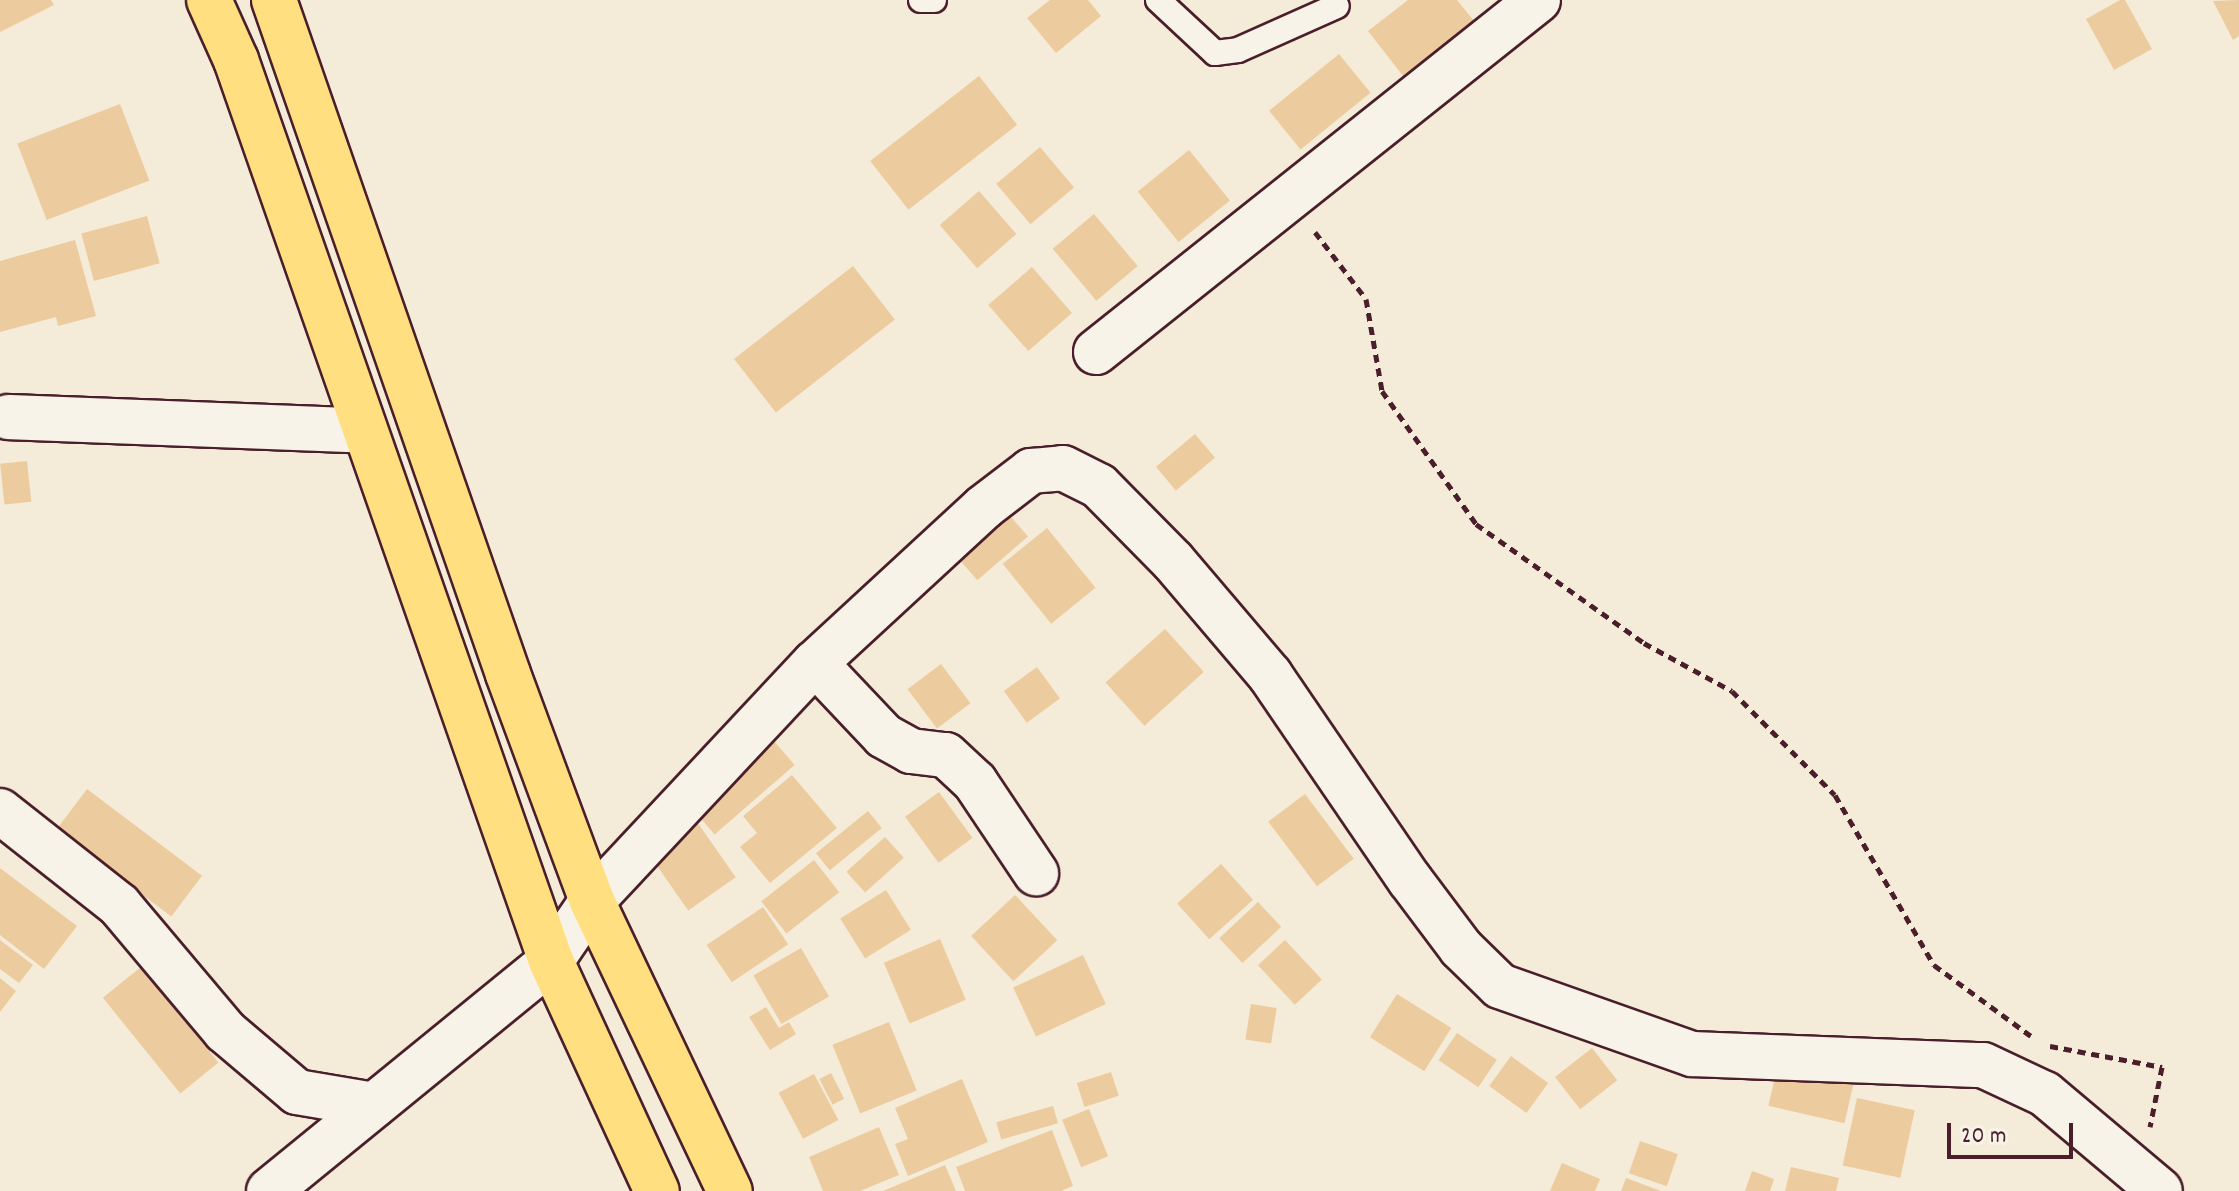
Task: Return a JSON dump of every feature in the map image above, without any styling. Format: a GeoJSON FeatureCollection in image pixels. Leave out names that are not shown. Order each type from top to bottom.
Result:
{"type":"FeatureCollection","features":[{"type":"Feature","properties":{"kind":"main road"},"geometry":{"type":"LineString","coordinates":[[209,0],[236,60],[551,961],[657,1191]]}},
{"type":"Feature","properties":{"kind":"main road"},"geometry":{"type":"LineString","coordinates":[[274,0],[508,674],[592,901],[730,1191]]}},
{"type":"Feature","properties":{"kind":"street"},"geometry":{"type":"LineString","coordinates":[[1096,352],[1538,0]]}},
{"type":"Feature","properties":{"kind":"street"},"geometry":{"type":"LineString","coordinates":[[8,417],[365,431]]}},
{"type":"Feature","properties":{"kind":"street"},"geometry":{"type":"LineString","coordinates":[[269,1191],[551,961],[592,901],[815,663],[984,507],[1031,471],[1063,468],[1099,486],[1270,675],[1427,903],[1461,948],[1500,986],[1692,1054],[1983,1065],[2045,1094],[2150,1183]]}},
{"type":"Feature","properties":{"kind":"street"},"geometry":{"type":"LineString","coordinates":[[815,663],[884,736],[911,751],[946,755],[975,782],[1036,873]]}},
{"type":"Feature","properties":{"kind":"street"},"geometry":{"type":"LineString","coordinates":[[0,811],[119,905],[225,1031],[297,1092],[374,1105]]}},
{"type":"Feature","properties":{"kind":"lane"},"geometry":{"type":"LineString","coordinates":[[921,0],[934,0]]}},
{"type":"Feature","properties":{"kind":"lane"},"geometry":{"type":"LineString","coordinates":[[1158,0],[1215,53],[1238,50],[1337,6]]}},
{"type":"Feature","properties":{"kind":"path"},"geometry":{"type":"LineString","coordinates":[[1289,197],[1366,299],[1382,391],[1476,524],[1644,643],[1732,691],[1835,795],[1934,965],[2042,1044],[2162,1067],[2150,1183]]}},
{"type":"Feature","properties":{"kind":"building"},"geometry":{"type":"Polygon","coordinates":[[[0,0],[51,0],[54,5],[0,32],[0,0]]]}},
{"type":"Feature","properties":{"kind":"building"},"geometry":{"type":"Polygon","coordinates":[[[1050,0],[1088,0],[1101,16],[1056,53],[1027,18],[1050,0]]]}},
{"type":"Feature","properties":{"kind":"building"},"geometry":{"type":"Polygon","coordinates":[[[1408,0],[1457,0],[1474,21],[1403,76],[1368,31],[1408,0]]]}},
{"type":"Feature","properties":{"kind":"building"},"geometry":{"type":"Polygon","coordinates":[[[2125,0],[2152,49],[2114,70],[2086,19],[2125,0]]]}},
{"type":"Feature","properties":{"kind":"building"},"geometry":{"type":"Polygon","coordinates":[[[2239,0],[2239,36],[2233,40],[2213,1],[2239,0]]]}},
{"type":"Feature","properties":{"kind":"building"},"geometry":{"type":"Polygon","coordinates":[[[1339,54],[1370,93],[1301,149],[1269,111],[1339,54]]]}},
{"type":"Feature","properties":{"kind":"building"},"geometry":{"type":"Polygon","coordinates":[[[979,76],[1017,125],[908,210],[870,161],[979,76]]]}},
{"type":"Feature","properties":{"kind":"building"},"geometry":{"type":"Polygon","coordinates":[[[120,104],[149,181],[47,220],[17,143],[120,104]]]}},
{"type":"Feature","properties":{"kind":"building"},"geometry":{"type":"Polygon","coordinates":[[[1040,147],[1074,188],[1030,224],[996,184],[1040,147]]]}},
{"type":"Feature","properties":{"kind":"building"},"geometry":{"type":"Polygon","coordinates":[[[1189,150],[1230,201],[1179,242],[1138,192],[1189,150]]]}},
{"type":"Feature","properties":{"kind":"building"},"geometry":{"type":"Polygon","coordinates":[[[979,191],[1016,234],[977,268],[940,225],[979,191]]]}},
{"type":"Feature","properties":{"kind":"building"},"geometry":{"type":"Polygon","coordinates":[[[1094,214],[1138,266],[1096,301],[1053,249],[1094,214]]]}},
{"type":"Feature","properties":{"kind":"building"},"geometry":{"type":"Polygon","coordinates":[[[147,216],[160,263],[94,281],[81,234],[147,216]]]}},
{"type":"Feature","properties":{"kind":"building"},"geometry":{"type":"Polygon","coordinates":[[[75,240],[96,316],[58,326],[56,317],[0,332],[0,261],[75,240]]]}},
{"type":"Feature","properties":{"kind":"building"},"geometry":{"type":"Polygon","coordinates":[[[853,266],[895,320],[776,413],[734,359],[853,266]]]}},
{"type":"Feature","properties":{"kind":"building"},"geometry":{"type":"Polygon","coordinates":[[[1032,267],[1072,313],[1028,351],[988,305],[1032,267]]]}},
{"type":"Feature","properties":{"kind":"building"},"geometry":{"type":"Polygon","coordinates":[[[1195,434],[1215,458],[1176,491],[1156,467],[1195,434]]]}},
{"type":"Feature","properties":{"kind":"building"},"geometry":{"type":"Polygon","coordinates":[[[27,461],[31,502],[4,505],[0,464],[27,461]]]}},
{"type":"Feature","properties":{"kind":"building"},"geometry":{"type":"Polygon","coordinates":[[[1005,510],[1028,536],[977,580],[954,554],[1005,510]]]}},
{"type":"Feature","properties":{"kind":"building"},"geometry":{"type":"Polygon","coordinates":[[[1047,528],[1095,588],[1051,624],[1003,564],[1047,528]]]}},
{"type":"Feature","properties":{"kind":"building"},"geometry":{"type":"Polygon","coordinates":[[[1165,629],[1204,672],[1144,726],[1106,683],[1165,629]]]}},
{"type":"Feature","properties":{"kind":"building"},"geometry":{"type":"Polygon","coordinates":[[[941,664],[970,703],[937,728],[907,689],[941,664]]]}},
{"type":"Feature","properties":{"kind":"building"},"geometry":{"type":"Polygon","coordinates":[[[1037,667],[1060,699],[1027,723],[1004,691],[1037,667]]]}},
{"type":"Feature","properties":{"kind":"building"},"geometry":{"type":"Polygon","coordinates":[[[773,740],[795,765],[715,834],[693,810],[773,740]]]}},
{"type":"Feature","properties":{"kind":"building"},"geometry":{"type":"Polygon","coordinates":[[[792,775],[837,828],[770,883],[740,847],[757,833],[743,816],[792,775]]]}},
{"type":"Feature","properties":{"kind":"building"},"geometry":{"type":"Polygon","coordinates":[[[87,789],[202,876],[171,916],[56,830],[87,789]]]}},
{"type":"Feature","properties":{"kind":"building"},"geometry":{"type":"Polygon","coordinates":[[[939,792],[973,838],[939,863],[905,817],[939,792]]]}},
{"type":"Feature","properties":{"kind":"building"},"geometry":{"type":"Polygon","coordinates":[[[1305,794],[1354,859],[1317,886],[1268,822],[1305,794]]]}},
{"type":"Feature","properties":{"kind":"building"},"geometry":{"type":"Polygon","coordinates":[[[868,811],[882,828],[830,870],[816,853],[868,811]]]}},
{"type":"Feature","properties":{"kind":"building"},"geometry":{"type":"Polygon","coordinates":[[[695,819],[736,877],[688,910],[647,852],[695,819]]]}},
{"type":"Feature","properties":{"kind":"building"},"geometry":{"type":"Polygon","coordinates":[[[885,837],[904,858],[865,893],[846,872],[885,837]]]}},
{"type":"Feature","properties":{"kind":"building"},"geometry":{"type":"Polygon","coordinates":[[[814,860],[839,892],[786,934],[761,901],[814,860]]]}},
{"type":"Feature","properties":{"kind":"building"},"geometry":{"type":"Polygon","coordinates":[[[1221,864],[1253,900],[1209,939],[1177,903],[1221,864]]]}},
{"type":"Feature","properties":{"kind":"building"},"geometry":{"type":"Polygon","coordinates":[[[0,868],[77,926],[44,969],[0,935],[0,868]]]}},
{"type":"Feature","properties":{"kind":"building"},"geometry":{"type":"Polygon","coordinates":[[[886,890],[911,930],[865,958],[840,919],[886,890]]]}},
{"type":"Feature","properties":{"kind":"building"},"geometry":{"type":"Polygon","coordinates":[[[1015,895],[1057,940],[1013,981],[971,936],[1015,895]]]}},
{"type":"Feature","properties":{"kind":"building"},"geometry":{"type":"Polygon","coordinates":[[[1258,902],[1281,927],[1242,963],[1219,938],[1258,902]]]}},
{"type":"Feature","properties":{"kind":"building"},"geometry":{"type":"Polygon","coordinates":[[[763,907],[788,944],[732,982],[707,945],[763,907]]]}},
{"type":"Feature","properties":{"kind":"building"},"geometry":{"type":"Polygon","coordinates":[[[940,939],[966,1000],[910,1024],[884,963],[940,939]]]}},
{"type":"Feature","properties":{"kind":"building"},"geometry":{"type":"Polygon","coordinates":[[[0,940],[33,965],[19,983],[0,969],[0,940]]]}},
{"type":"Feature","properties":{"kind":"building"},"geometry":{"type":"Polygon","coordinates":[[[1285,940],[1322,979],[1295,1005],[1258,965],[1285,940]]]}},
{"type":"Feature","properties":{"kind":"building"},"geometry":{"type":"Polygon","coordinates":[[[801,948],[829,996],[781,1024],[753,975],[801,948]]]}},
{"type":"Feature","properties":{"kind":"building"},"geometry":{"type":"Polygon","coordinates":[[[1083,955],[1106,1004],[1036,1036],[1013,988],[1083,955]]]}},
{"type":"Feature","properties":{"kind":"building"},"geometry":{"type":"Polygon","coordinates":[[[141,967],[218,1063],[180,1093],[103,998],[141,967]]]}},
{"type":"Feature","properties":{"kind":"building"},"geometry":{"type":"Polygon","coordinates":[[[0,978],[16,991],[0,1012],[0,978]]]}},
{"type":"Feature","properties":{"kind":"building"},"geometry":{"type":"Polygon","coordinates":[[[1397,994],[1451,1028],[1424,1071],[1370,1037],[1397,994]]]}},
{"type":"Feature","properties":{"kind":"building"},"geometry":{"type":"Polygon","coordinates":[[[1251,1004],[1277,1008],[1271,1044],[1245,1040],[1251,1004]]]}},
{"type":"Feature","properties":{"kind":"building"},"geometry":{"type":"Polygon","coordinates":[[[766,1007],[779,1028],[789,1022],[796,1034],[770,1050],[749,1017],[766,1007]]]}},
{"type":"Feature","properties":{"kind":"building"},"geometry":{"type":"Polygon","coordinates":[[[889,1022],[917,1091],[860,1113],[832,1045],[889,1022]]]}},
{"type":"Feature","properties":{"kind":"building"},"geometry":{"type":"Polygon","coordinates":[[[1457,1033],[1497,1060],[1478,1087],[1439,1060],[1457,1033]]]}},
{"type":"Feature","properties":{"kind":"building"},"geometry":{"type":"Polygon","coordinates":[[[1592,1048],[1617,1080],[1580,1109],[1555,1077],[1592,1048]]]}},
{"type":"Feature","properties":{"kind":"building"},"geometry":{"type":"Polygon","coordinates":[[[1511,1056],[1548,1083],[1526,1113],[1489,1086],[1511,1056]]]}},
{"type":"Feature","properties":{"kind":"building"},"geometry":{"type":"Polygon","coordinates":[[[1779,1060],[1855,1078],[1844,1123],[1768,1106],[1779,1060]]]}},
{"type":"Feature","properties":{"kind":"building"},"geometry":{"type":"Polygon","coordinates":[[[1111,1072],[1119,1096],[1084,1107],[1077,1083],[1111,1072]]]}},
{"type":"Feature","properties":{"kind":"building"},"geometry":{"type":"Polygon","coordinates":[[[831,1073],[844,1099],[833,1105],[819,1079],[831,1073]]]}},
{"type":"Feature","properties":{"kind":"building"},"geometry":{"type":"Polygon","coordinates":[[[814,1074],[838,1120],[803,1139],[779,1093],[814,1074]]]}},
{"type":"Feature","properties":{"kind":"building"},"geometry":{"type":"Polygon","coordinates":[[[962,1079],[988,1142],[908,1176],[895,1144],[908,1139],[895,1108],[962,1079]]]}},
{"type":"Feature","properties":{"kind":"building"},"geometry":{"type":"Polygon","coordinates":[[[1857,1098],[1915,1110],[1900,1178],[1843,1165],[1857,1098]]]}},
{"type":"Feature","properties":{"kind":"building"},"geometry":{"type":"Polygon","coordinates":[[[1053,1106],[1058,1123],[1001,1140],[996,1122],[1053,1106]]]}},
{"type":"Feature","properties":{"kind":"building"},"geometry":{"type":"Polygon","coordinates":[[[1089,1109],[1108,1156],[1081,1167],[1062,1120],[1089,1109]]]}},
{"type":"Feature","properties":{"kind":"building"},"geometry":{"type":"Polygon","coordinates":[[[879,1127],[899,1175],[860,1191],[823,1191],[809,1157],[879,1127]]]}},
{"type":"Feature","properties":{"kind":"building"},"geometry":{"type":"Polygon","coordinates":[[[1052,1130],[1073,1186],[1061,1191],[965,1191],[956,1167],[1052,1130]]]}},
{"type":"Feature","properties":{"kind":"building"},"geometry":{"type":"Polygon","coordinates":[[[1640,1141],[1678,1154],[1667,1186],[1629,1173],[1640,1141]]]}},
{"type":"Feature","properties":{"kind":"building"},"geometry":{"type":"Polygon","coordinates":[[[1562,1163],[1600,1179],[1595,1191],[1550,1191],[1562,1163]]]}},
{"type":"Feature","properties":{"kind":"building"},"geometry":{"type":"Polygon","coordinates":[[[945,1165],[956,1191],[883,1191],[945,1165]]]}},
{"type":"Feature","properties":{"kind":"building"},"geometry":{"type":"Polygon","coordinates":[[[1791,1167],[1839,1178],[1836,1191],[1785,1191],[1791,1167]]]}},
{"type":"Feature","properties":{"kind":"building"},"geometry":{"type":"Polygon","coordinates":[[[1752,1171],[1774,1179],[1770,1191],[1745,1191],[1752,1171]]]}},
{"type":"Feature","properties":{"kind":"building"},"geometry":{"type":"Polygon","coordinates":[[[1626,1178],[1661,1191],[1621,1191],[1626,1178]]]}}]}
